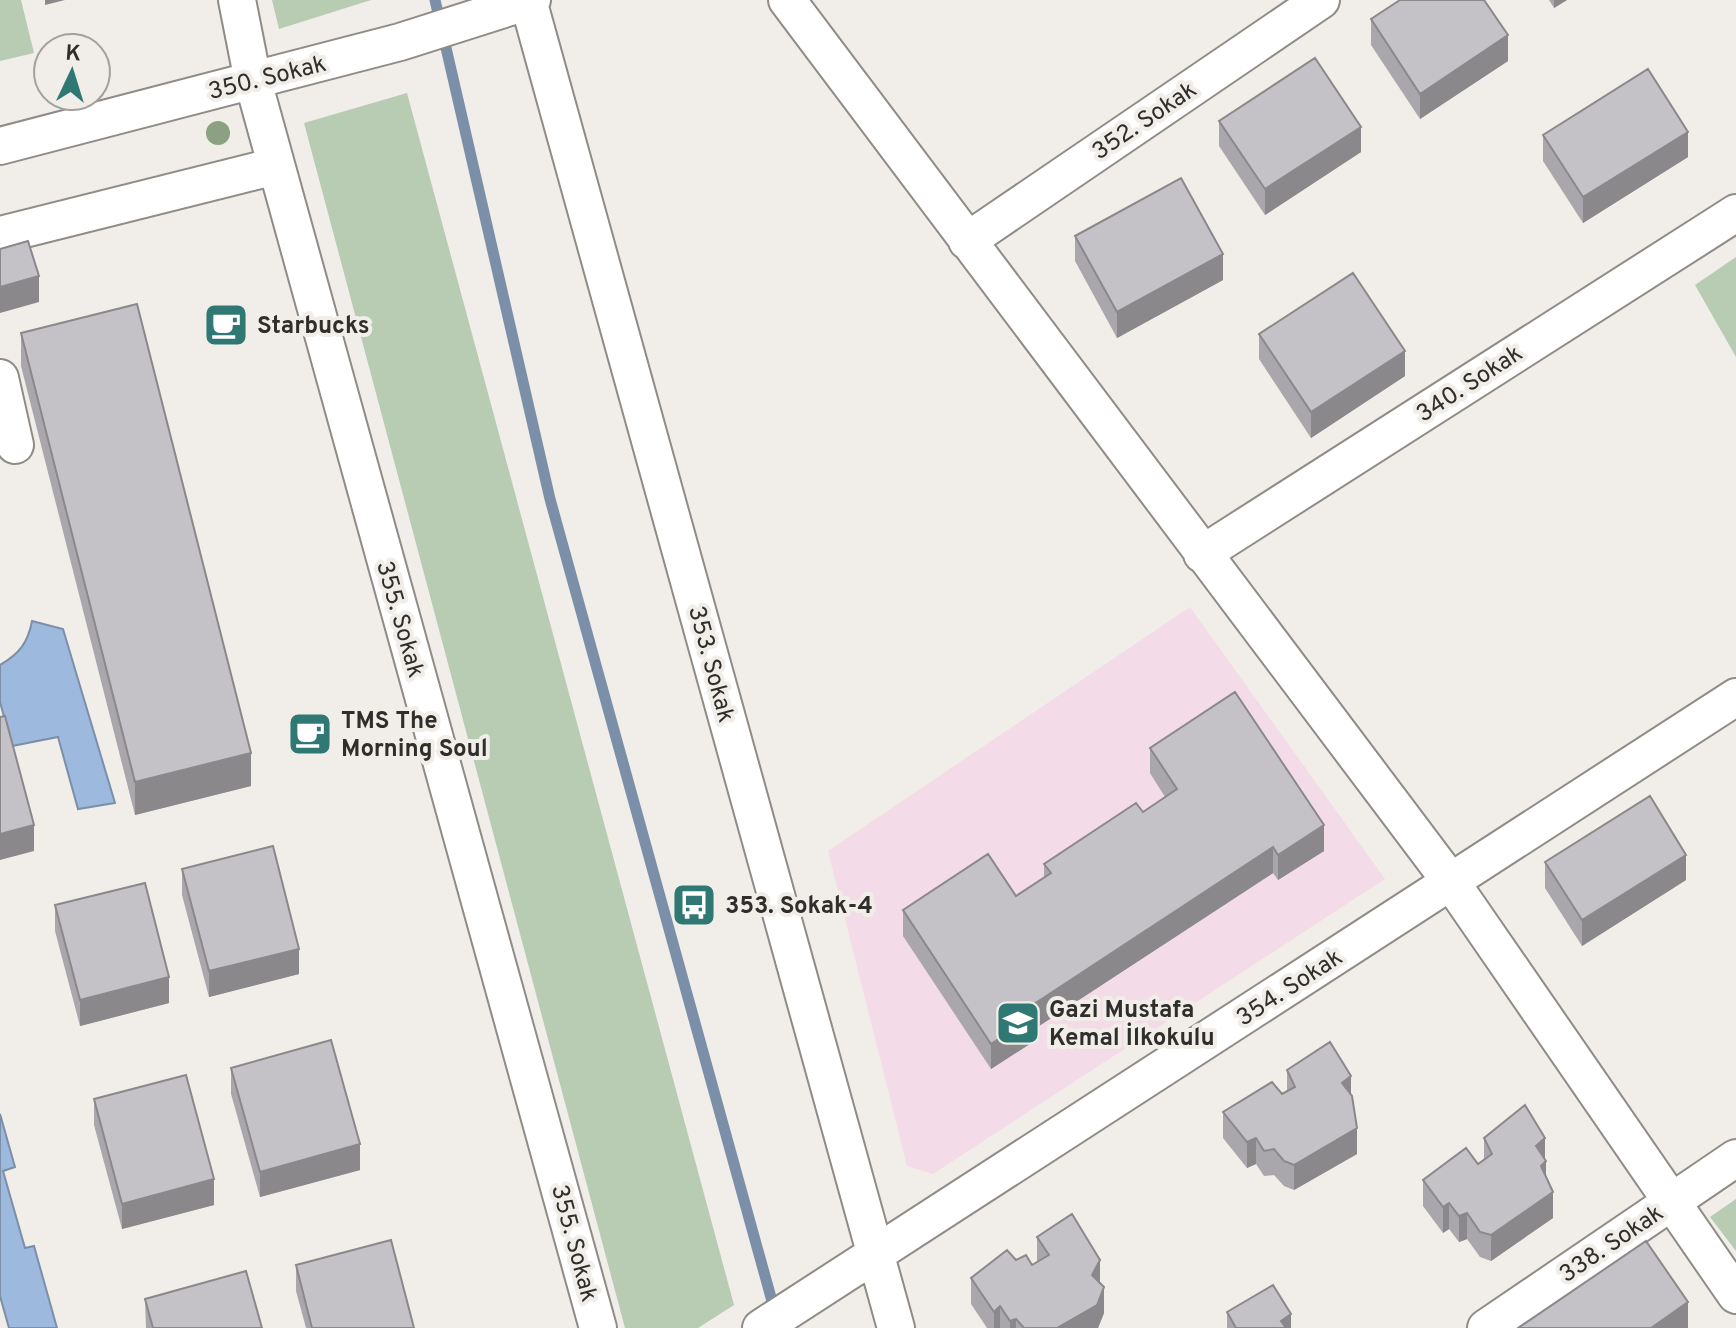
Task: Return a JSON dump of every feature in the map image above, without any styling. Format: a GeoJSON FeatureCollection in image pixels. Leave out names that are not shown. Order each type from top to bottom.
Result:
{"type":"FeatureCollection","features":[{"type":"Feature","properties":{"kind":"street","name":"355. Sokak"},"geometry":{"type":"LineString","coordinates":[[237,0],[253,81],[276,166],[598,1328]]}},
{"type":"Feature","properties":{"kind":"street"},"geometry":{"type":"LineString","coordinates":[[787,0],[1451,882],[1736,1295]]}},
{"type":"Feature","properties":{"kind":"street","name":"352. Sokak"},"geometry":{"type":"LineString","coordinates":[[967,241],[1321,0]]}},
{"type":"Feature","properties":{"kind":"street","name":"350. Sokak"},"geometry":{"type":"LineString","coordinates":[[0,146],[400,42],[529,1]]}},
{"type":"Feature","properties":{"kind":"street","name":"353. Sokak"},"geometry":{"type":"LineString","coordinates":[[529,1],[896,1328]]}},
{"type":"Feature","properties":{"kind":"street"},"geometry":{"type":"LineString","coordinates":[[0,235],[276,166]]}},
{"type":"Feature","properties":{"kind":"street","name":"340. Sokak"},"geometry":{"type":"LineString","coordinates":[[1202,554],[1736,213]]}},
{"type":"Feature","properties":{"kind":"street"},"geometry":{"type":"LineString","coordinates":[[0,378],[15,445]]}},
{"type":"Feature","properties":{"kind":"street","name":"354. Sokak"},"geometry":{"type":"LineString","coordinates":[[761,1328],[1736,697]]}},
{"type":"Feature","properties":{"kind":"street","name":"338. Sokak"},"geometry":{"type":"LineString","coordinates":[[1486,1328],[1736,1158]]}},
{"type":"Feature","properties":{"kind":"shaded area","name":"Gazi Mustafa Kemal İlkokulu"},"geometry":{"type":"Polygon","coordinates":[[[1190,607],[1385,879],[933,1174],[907,1166],[828,851],[1190,607]]]}},
{"type":"Feature","properties":{"kind":"green space"},"geometry":{"type":"Polygon","coordinates":[[[0,0],[21,0],[32,53],[0,61],[0,0]]]}},
{"type":"Feature","properties":{"kind":"green space"},"geometry":{"type":"Polygon","coordinates":[[[272,0],[371,0],[279,29],[272,0]]]}},
{"type":"Feature","properties":{"kind":"green space"},"geometry":{"type":"Polygon","coordinates":[[[407,93],[734,1305],[698,1328],[625,1328],[304,123],[407,93]]]}},
{"type":"Feature","properties":{"kind":"green space"},"geometry":{"type":"Polygon","coordinates":[[[1736,257],[1736,357],[1695,285],[1736,257]]]}},
{"type":"Feature","properties":{"kind":"green space"},"geometry":{"type":"Polygon","coordinates":[[[1736,1199],[1736,1251],[1710,1217],[1736,1199]]]}},
{"type":"Feature","properties":{"kind":"water"},"geometry":{"type":"Polygon","coordinates":[[[32,621],[63,629],[115,803],[78,809],[58,737],[12,746],[0,702],[0,665],[22,647],[32,621]]]}},
{"type":"Feature","properties":{"kind":"water"},"geometry":{"type":"Polygon","coordinates":[[[0,1114],[15,1167],[3,1171],[25,1248],[34,1246],[57,1328],[9,1328],[0,1296],[0,1114]]]}},
{"type":"Feature","properties":{"kind":"building"},"geometry":{"type":"Polygon","coordinates":[[[1400,0],[1484,0],[1508,35],[1420,94],[1371,19],[1400,0]]]}},
{"type":"Feature","properties":{"kind":"building"},"geometry":{"type":"Polygon","coordinates":[[[1315,58],[1361,127],[1265,189],[1219,121],[1315,58]]]}},
{"type":"Feature","properties":{"kind":"building"},"geometry":{"type":"Polygon","coordinates":[[[1648,69],[1688,132],[1583,197],[1543,135],[1648,69]]]}},
{"type":"Feature","properties":{"kind":"building"},"geometry":{"type":"Polygon","coordinates":[[[1181,178],[1223,254],[1117,312],[1075,236],[1181,178]]]}},
{"type":"Feature","properties":{"kind":"building"},"geometry":{"type":"Polygon","coordinates":[[[28,241],[39,276],[0,287],[0,249],[28,241]]]}},
{"type":"Feature","properties":{"kind":"building"},"geometry":{"type":"Polygon","coordinates":[[[1353,273],[1405,351],[1311,412],[1259,334],[1353,273]]]}},
{"type":"Feature","properties":{"kind":"building"},"geometry":{"type":"Polygon","coordinates":[[[137,304],[251,753],[135,782],[21,333],[137,304]]]}},
{"type":"Feature","properties":{"kind":"building"},"geometry":{"type":"Polygon","coordinates":[[[1235,692],[1324,825],[1278,855],[1273,847],[1031,1006],[1036,1014],[991,1044],[903,910],[988,854],[1016,896],[1051,873],[1044,864],[1136,803],[1143,812],[1177,789],[1150,748],[1235,692]]]}},
{"type":"Feature","properties":{"kind":"building"},"geometry":{"type":"Polygon","coordinates":[[[5,716],[34,825],[0,834],[0,717],[5,716]]]}},
{"type":"Feature","properties":{"kind":"building"},"geometry":{"type":"Polygon","coordinates":[[[1650,796],[1686,855],[1582,920],[1545,862],[1650,796]]]}},
{"type":"Feature","properties":{"kind":"building"},"geometry":{"type":"Polygon","coordinates":[[[273,846],[299,949],[209,971],[182,869],[273,846]]]}},
{"type":"Feature","properties":{"kind":"building"},"geometry":{"type":"Polygon","coordinates":[[[145,883],[169,977],[80,1000],[55,905],[145,883]]]}},
{"type":"Feature","properties":{"kind":"building"},"geometry":{"type":"Polygon","coordinates":[[[331,1040],[360,1144],[260,1172],[231,1068],[331,1040]]]}},
{"type":"Feature","properties":{"kind":"building"},"geometry":{"type":"Polygon","coordinates":[[[1330,1042],[1351,1076],[1342,1083],[1352,1096],[1357,1128],[1294,1165],[1284,1161],[1274,1149],[1264,1151],[1256,1138],[1247,1142],[1223,1112],[1272,1082],[1282,1094],[1295,1087],[1287,1070],[1330,1042]]]}},
{"type":"Feature","properties":{"kind":"building"},"geometry":{"type":"Polygon","coordinates":[[[186,1075],[214,1179],[122,1204],[94,1099],[186,1075]]]}},
{"type":"Feature","properties":{"kind":"building"},"geometry":{"type":"Polygon","coordinates":[[[1525,1105],[1545,1138],[1536,1146],[1546,1161],[1541,1166],[1553,1192],[1491,1235],[1480,1232],[1467,1213],[1459,1216],[1449,1203],[1443,1207],[1423,1180],[1466,1148],[1478,1164],[1492,1154],[1484,1138],[1525,1105]]]}},
{"type":"Feature","properties":{"kind":"building"},"geometry":{"type":"Polygon","coordinates":[[[1072,1214],[1100,1260],[1092,1275],[1104,1287],[1097,1305],[1057,1328],[1024,1328],[1016,1319],[1010,1321],[1000,1306],[994,1312],[971,1278],[1007,1250],[1016,1260],[1026,1255],[1032,1265],[1049,1255],[1037,1237],[1072,1214]]]}},
{"type":"Feature","properties":{"kind":"building"},"geometry":{"type":"Polygon","coordinates":[[[391,1240],[414,1328],[312,1328],[296,1265],[391,1240]]]}},
{"type":"Feature","properties":{"kind":"building"},"geometry":{"type":"Polygon","coordinates":[[[1646,1241],[1688,1302],[1651,1328],[1518,1328],[1646,1241]]]}},
{"type":"Feature","properties":{"kind":"building"},"geometry":{"type":"Polygon","coordinates":[[[246,1271],[262,1328],[153,1328],[145,1299],[246,1271]]]}},
{"type":"Feature","properties":{"kind":"building"},"geometry":{"type":"Polygon","coordinates":[[[1273,1285],[1291,1314],[1281,1321],[1286,1328],[1236,1328],[1227,1312],[1273,1285]]]}},
{"type":"Feature","properties":{"kind":"waterway"},"geometry":{"type":"LineString","coordinates":[[435,0],[550,499],[775,1312]]}},
{"type":"Feature","properties":{"kind":"place","name":"Starbucks"},"geometry":{"type":"Point","coordinates":[226,325]}},
{"type":"Feature","properties":{"kind":"place","name":"TMS The Morning Soul"},"geometry":{"type":"Point","coordinates":[310,734]}},
{"type":"Feature","properties":{"kind":"place","name":"353. Sokak-4"},"geometry":{"type":"Point","coordinates":[694,905]}},
{"type":"Feature","properties":{"kind":"place","name":"Gazi Mustafa Kemal İlkokulu"},"geometry":{"type":"Point","coordinates":[1018,1023]}}]}
